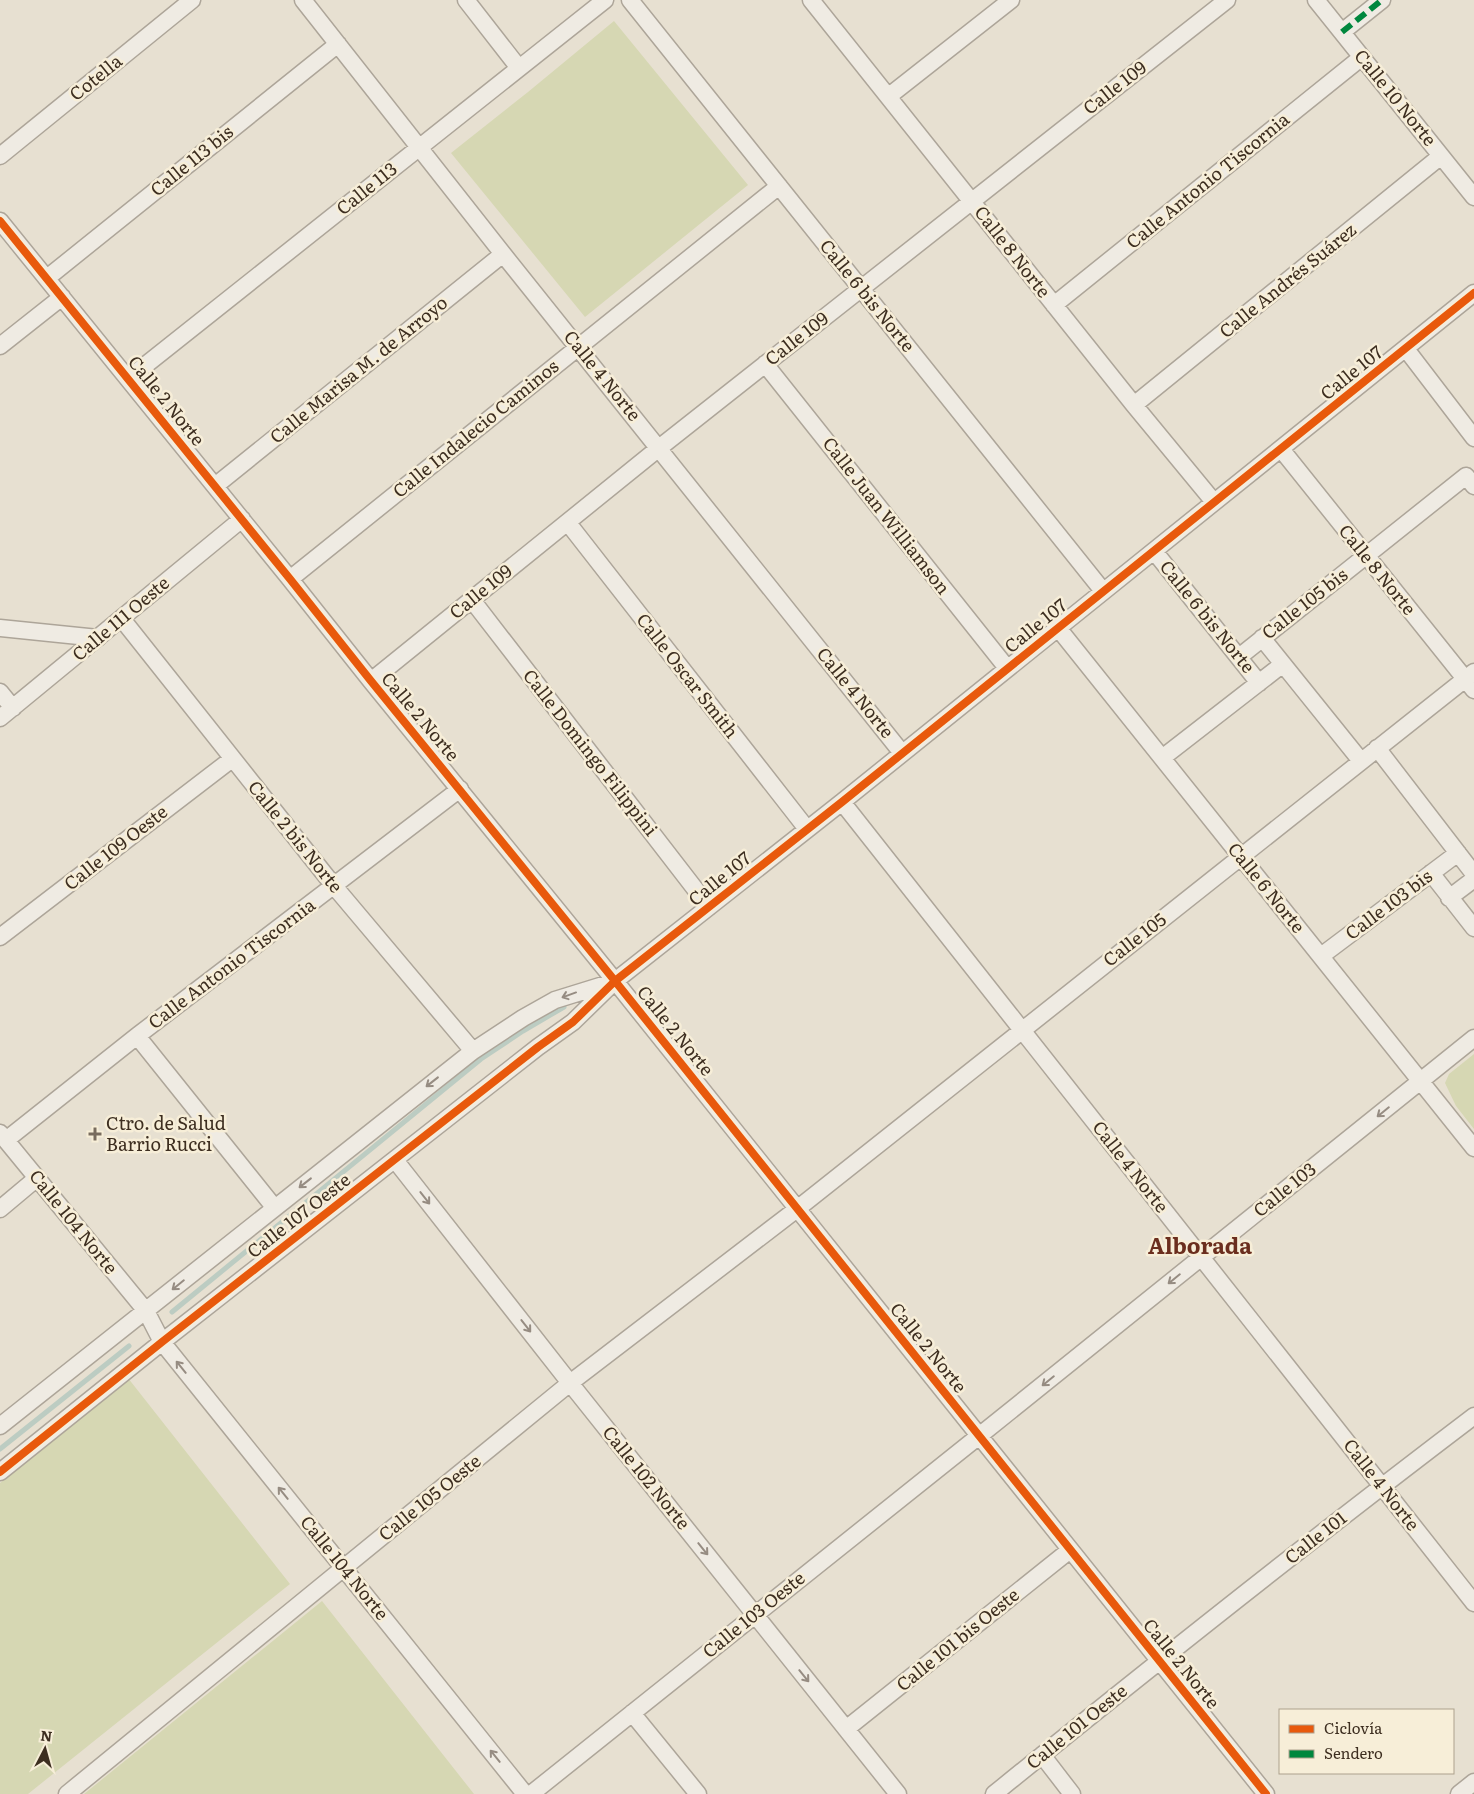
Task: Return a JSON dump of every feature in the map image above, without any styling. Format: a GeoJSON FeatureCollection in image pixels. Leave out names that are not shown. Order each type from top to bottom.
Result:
{"type":"FeatureCollection","features":[{"type":"Feature","properties":{"kind":"street","name":"Cotella"},"geometry":{"type":"LineString","coordinates":[[0,156],[192,0]]}},
{"type":"Feature","properties":{"kind":"street","name":"Calle 4 Norte"},"geometry":{"type":"LineString","coordinates":[[303,0],[503,254],[902,753]]}},
{"type":"Feature","properties":{"kind":"street"},"geometry":{"type":"LineString","coordinates":[[466,0],[518,68]]}},
{"type":"Feature","properties":{"kind":"street","name":"Calle 113"},"geometry":{"type":"LineString","coordinates":[[128,379],[605,0]]}},
{"type":"Feature","properties":{"kind":"street","name":"Calle 6 bis Norte"},"geometry":{"type":"LineString","coordinates":[[630,0],[1103,591]]}},
{"type":"Feature","properties":{"kind":"street","name":"Calle 8 Norte"},"geometry":{"type":"LineString","coordinates":[[811,0],[1134,405],[1214,502]]}},
{"type":"Feature","properties":{"kind":"street"},"geometry":{"type":"LineString","coordinates":[[889,96],[1011,0]]}},
{"type":"Feature","properties":{"kind":"street","name":"Calle 109"},"geometry":{"type":"LineString","coordinates":[[371,681],[659,448],[1227,0]]}},
{"type":"Feature","properties":{"kind":"street","name":"Calle 10 Norte"},"geometry":{"type":"LineString","coordinates":[[1316,0],[1474,197]]}},
{"type":"Feature","properties":{"kind":"street"},"geometry":{"type":"LineString","coordinates":[[1342,32],[1382,0]]}},
{"type":"Feature","properties":{"kind":"street","name":"Calle 113 bis"},"geometry":{"type":"LineString","coordinates":[[47,278],[338,44]]}},
{"type":"Feature","properties":{"kind":"street","name":"Calle Antonio Tiscornia"},"geometry":{"type":"LineString","coordinates":[[1054,305],[1362,57]]}},
{"type":"Feature","properties":{"kind":"street","name":"Calle Andrés Suárez"},"geometry":{"type":"LineString","coordinates":[[1134,405],[1442,156]]}},
{"type":"Feature","properties":{"kind":"street","name":"Calle Indalecio Caminos"},"geometry":{"type":"LineString","coordinates":[[290,579],[779,186]]}},
{"type":"Feature","properties":{"kind":"street","name":"Calle 2 Norte"},"geometry":{"type":"LineString","coordinates":[[0,221],[615,981],[1266,1794]]}},
{"type":"Feature","properties":{"kind":"street","name":"Calle Marisa M. de Arroyo"},"geometry":{"type":"LineString","coordinates":[[215,486],[503,254]]}},
{"type":"Feature","properties":{"kind":"street","name":"Calle 107"},"geometry":{"type":"LineString","coordinates":[[615,981],[842,802],[1474,293]]}},
{"type":"Feature","properties":{"kind":"street"},"geometry":{"type":"LineString","coordinates":[[0,346],[62,297]]}},
{"type":"Feature","properties":{"kind":"street"},"geometry":{"type":"LineString","coordinates":[[1406,349],[1474,438]]}},
{"type":"Feature","properties":{"kind":"street","name":"Calle Juan Williamson"},"geometry":{"type":"LineString","coordinates":[[765,364],[1007,668]]}},
{"type":"Feature","properties":{"kind":"street","name":"Calle 8 Norte"},"geometry":{"type":"LineString","coordinates":[[1281,449],[1366,556],[1471,680]]}},
{"type":"Feature","properties":{"kind":"street","name":"Calle 105 bis"},"geometry":{"type":"LineString","coordinates":[[1238,656],[1366,556],[1470,481]]}},
{"type":"Feature","properties":{"kind":"street","name":"Calle 111 Oeste"},"geometry":{"type":"LineString","coordinates":[[0,718],[242,519]]}},
{"type":"Feature","properties":{"kind":"street","name":"Calle Oscar Smith"},"geometry":{"type":"LineString","coordinates":[[568,523],[807,829]]}},
{"type":"Feature","properties":{"kind":"street","name":"Calle 6 bis Norte"},"geometry":{"type":"LineString","coordinates":[[1154,551],[1259,682]]}},
{"type":"Feature","properties":{"kind":"street","name":"Calle Domingo Filippini"},"geometry":{"type":"LineString","coordinates":[[472,600],[709,907]]}},
{"type":"Feature","properties":{"kind":"street","name":"Calle 2 bis Norte"},"geometry":{"type":"LineString","coordinates":[[122,619],[334,886],[473,1050]]}},
{"type":"Feature","properties":{"kind":"street"},"geometry":{"type":"LineString","coordinates":[[0,628],[98,638]]}},
{"type":"Feature","properties":{"kind":"street","name":"Calle 6 Norte"},"geometry":{"type":"LineString","coordinates":[[1058,628],[1474,1148]]}},
{"type":"Feature","properties":{"kind":"street","name":"Calle 6 bis Norte"},"geometry":{"type":"LineString","coordinates":[[1262,638],[1361,761]]}},
{"type":"Feature","properties":{"kind":"street","name":"Calle 105 bis"},"geometry":{"type":"LineString","coordinates":[[1162,758],[1284,664]]}},
{"type":"Feature","properties":{"kind":"street","name":"Calle 105"},"geometry":{"type":"LineString","coordinates":[[797,1208],[1377,748],[1471,680]]}},
{"type":"Feature","properties":{"kind":"street"},"geometry":{"type":"LineString","coordinates":[[0,692],[13,708]]}},
{"type":"Feature","properties":{"kind":"street"},"geometry":{"type":"LineString","coordinates":[[1377,748],[1474,874]]}},
{"type":"Feature","properties":{"kind":"street","name":"Calle 109 Oeste"},"geometry":{"type":"LineString","coordinates":[[0,938],[232,758]]}},
{"type":"Feature","properties":{"kind":"street","name":"Calle Antonio Tiscornia"},"geometry":{"type":"LineString","coordinates":[[3,1137],[460,789]]}},
{"type":"Feature","properties":{"kind":"street","name":"Calle 4 Norte"},"geometry":{"type":"LineString","coordinates":[[842,802],[1474,1603]]}},
{"type":"Feature","properties":{"kind":"street","name":"Calle 103 bis"},"geometry":{"type":"LineString","coordinates":[[1321,956],[1458,853]]}},
{"type":"Feature","properties":{"kind":"street"},"geometry":{"type":"LineString","coordinates":[[1431,873],[1474,928]]}},
{"type":"Feature","properties":{"kind":"street","name":"Calle 103 bis"},"geometry":{"type":"LineString","coordinates":[[1449,898],[1474,879]]}},
{"type":"Feature","properties":{"kind":"street","name":"Calle 107 Oeste"},"geometry":{"type":"LineString","coordinates":[[0,1426],[473,1050],[555,1000],[615,981]]}},
{"type":"Feature","properties":{"kind":"street","name":"Calle 107 Oeste"},"geometry":{"type":"LineString","coordinates":[[0,1472],[162,1342],[538,1047],[573,1022],[615,981]]}},
{"type":"Feature","properties":{"kind":"street"},"geometry":{"type":"LineString","coordinates":[[137,1036],[274,1207]]}},
{"type":"Feature","properties":{"kind":"street","name":"Calle 103"},"geometry":{"type":"LineString","coordinates":[[979,1436],[1474,1038]]}},
{"type":"Feature","properties":{"kind":"street","name":"Calle 104 Norte"},"geometry":{"type":"LineString","coordinates":[[3,1137],[146,1311],[162,1342],[526,1794]]}},
{"type":"Feature","properties":{"kind":"street","name":"Calle 102 Norte"},"geometry":{"type":"LineString","coordinates":[[395,1160],[570,1383],[898,1794]]}},
{"type":"Feature","properties":{"kind":"street"},"geometry":{"type":"LineString","coordinates":[[0,1209],[37,1178]]}},
{"type":"Feature","properties":{"kind":"street","name":"Calle 105 Oeste"},"geometry":{"type":"LineString","coordinates":[[67,1794],[570,1383],[797,1208]]}},
{"type":"Feature","properties":{"kind":"street","name":"Calle 101"},"geometry":{"type":"LineString","coordinates":[[1159,1661],[1474,1416]]}},
{"type":"Feature","properties":{"kind":"street","name":"Calle 103 Oeste"},"geometry":{"type":"LineString","coordinates":[[530,1794],[979,1436]]}},
{"type":"Feature","properties":{"kind":"street","name":"Calle 101 bis Oeste"},"geometry":{"type":"LineString","coordinates":[[846,1729],[1070,1550]]}},
{"type":"Feature","properties":{"kind":"street","name":"Calle 101 Oeste"},"geometry":{"type":"LineString","coordinates":[[994,1794],[1159,1661]]}},
{"type":"Feature","properties":{"kind":"street"},"geometry":{"type":"LineString","coordinates":[[632,1712],[698,1794]]}},
{"type":"Feature","properties":{"kind":"street"},"geometry":{"type":"LineString","coordinates":[[1042,1755],[1072,1794]]}},
{"type":"Feature","properties":{"kind":"street"},"geometry":{"type":"LineString","coordinates":[[1459,1794],[1474,1782]]}},
{"type":"Feature","properties":{"kind":"green space"},"geometry":{"type":"Polygon","coordinates":[[[614,21],[748,185],[585,317],[451,153],[614,21]]]}},
{"type":"Feature","properties":{"kind":"green space"},"geometry":{"type":"Polygon","coordinates":[[[1474,1054],[1474,1129],[1456,1106],[1445,1083],[1449,1074],[1474,1054]]]}},
{"type":"Feature","properties":{"kind":"green space"},"geometry":{"type":"Polygon","coordinates":[[[128,1378],[290,1584],[28,1794],[0,1794],[0,1483],[128,1378]]]}},
{"type":"Feature","properties":{"kind":"green space"},"geometry":{"type":"Polygon","coordinates":[[[322,1601],[474,1794],[84,1794],[322,1601]]]}},
{"type":"Feature","properties":{"kind":"waterway"},"geometry":{"type":"LineString","coordinates":[[172,1312],[481,1059],[564,1007]]}},
{"type":"Feature","properties":{"kind":"waterway"},"geometry":{"type":"LineString","coordinates":[[0,1449],[129,1346]]}},
{"type":"Feature","properties":{"kind":"marked path"},"geometry":{"type":"LineString","coordinates":[[1342,32],[1382,0]]}},
{"type":"Feature","properties":{"kind":"cycle path"},"geometry":{"type":"LineString","coordinates":[[0,221],[615,981],[1266,1794]]}},
{"type":"Feature","properties":{"kind":"cycle path"},"geometry":{"type":"LineString","coordinates":[[0,1472],[162,1342],[538,1047],[573,1022],[615,981],[842,802],[1474,293]]}},
{"type":"Feature","properties":{"kind":"place","name":"Ctro. de Salud Barrio Rucci"},"geometry":{"type":"Point","coordinates":[95,1134]}},
{"type":"Feature","properties":{"kind":"district","name":"Alborada"},"geometry":{"type":"Point","coordinates":[1200,1246]}}]}
